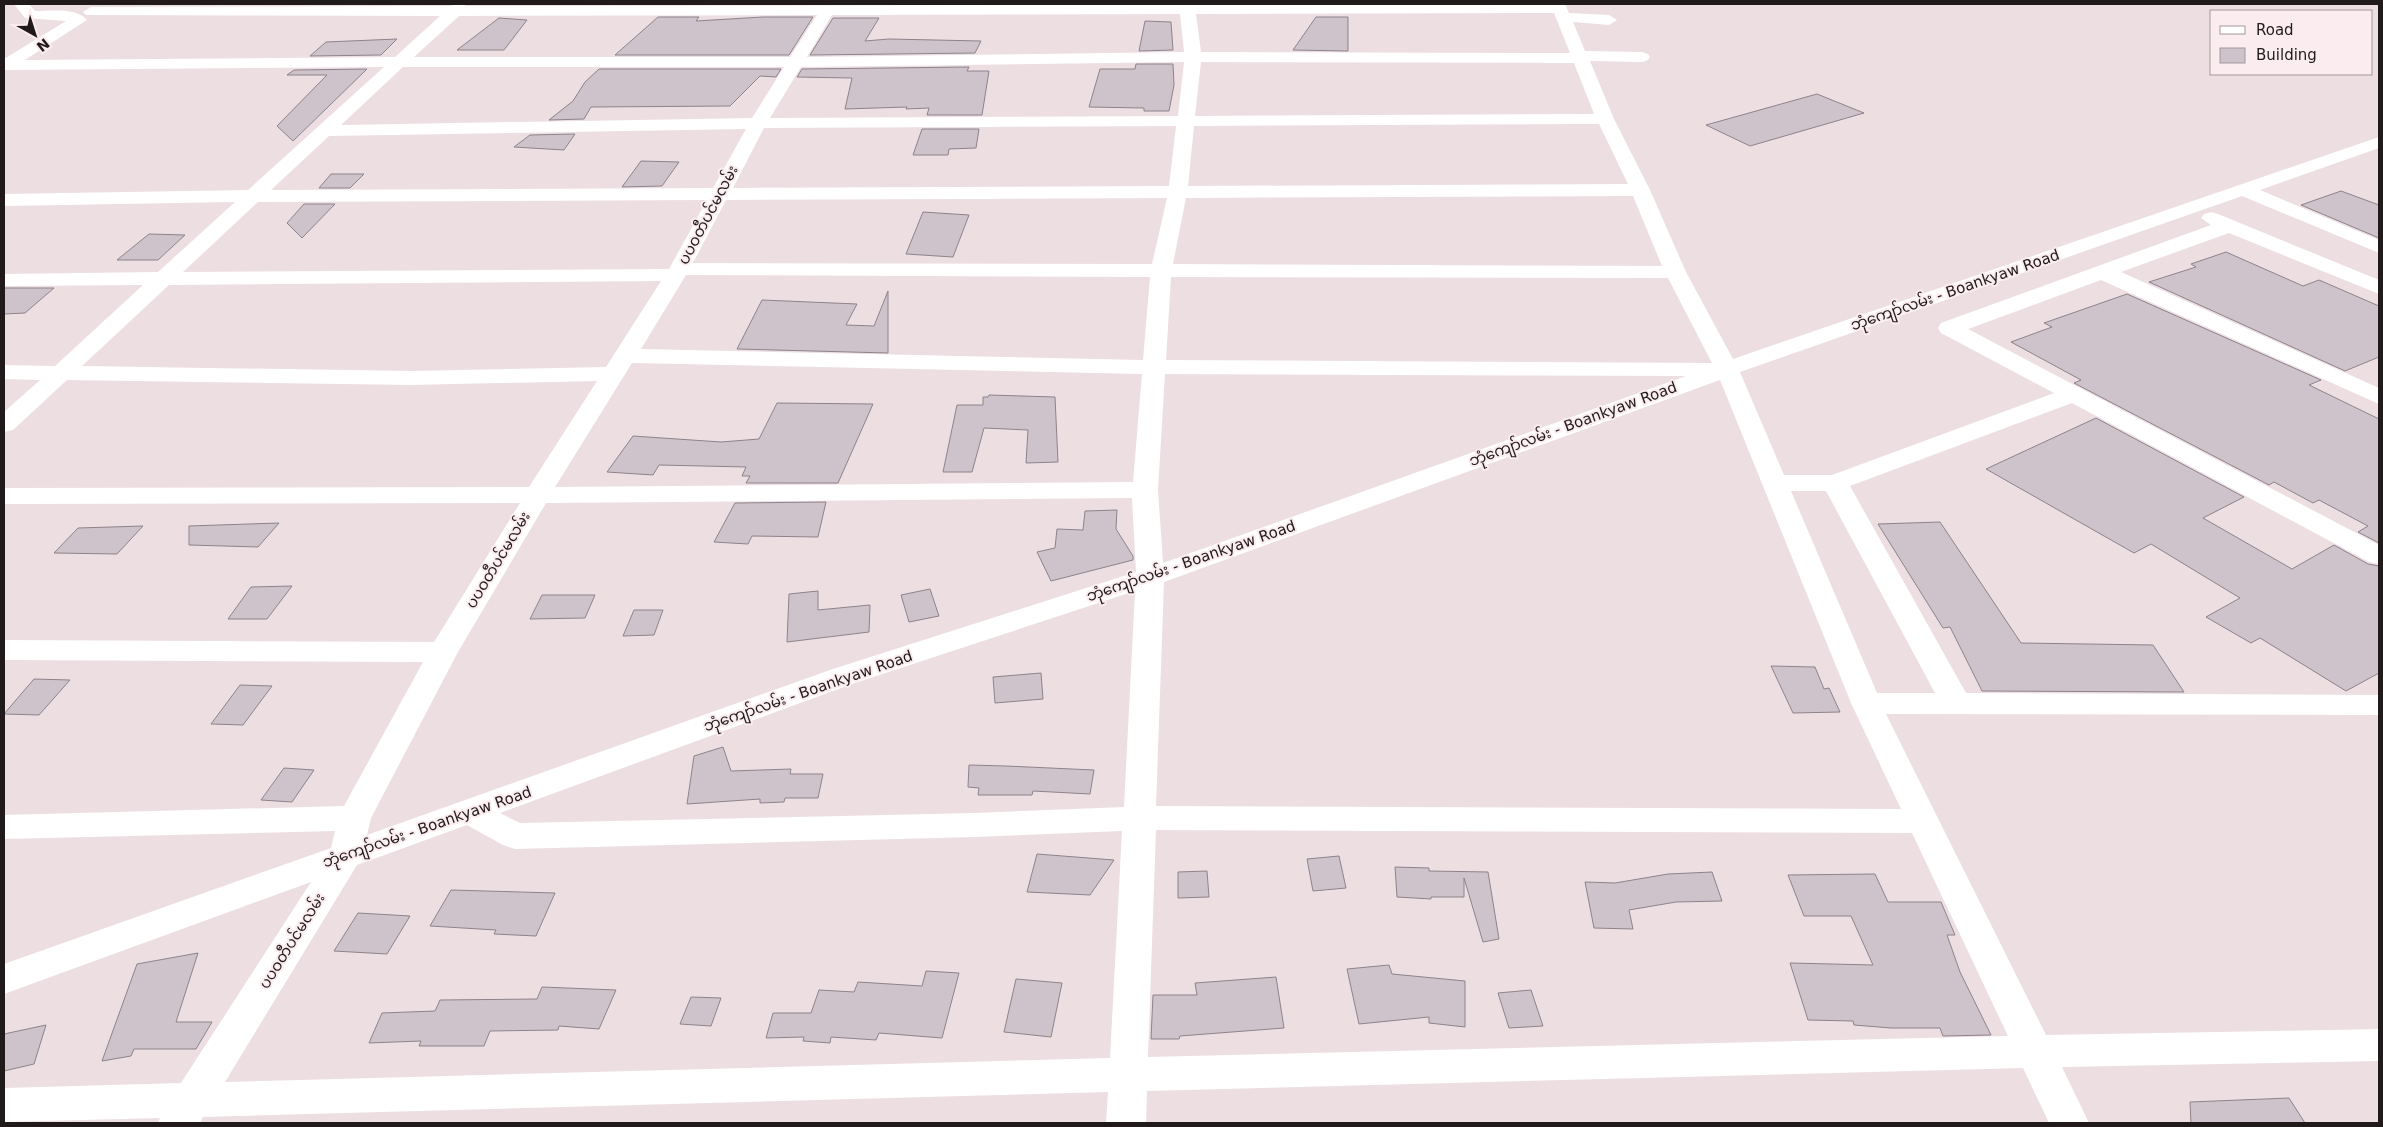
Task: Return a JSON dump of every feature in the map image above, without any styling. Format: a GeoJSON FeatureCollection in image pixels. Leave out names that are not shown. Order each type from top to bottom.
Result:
{"type":"FeatureCollection","features":[{"type":"Feature","properties":{"kind":"street"},"geometry":{"type":"LineString","coordinates":[[21,4],[30,15],[73,17],[458,8],[1187,6],[1560,9],[1609,20]]}},
{"type":"Feature","properties":{"kind":"street"},"geometry":{"type":"LineString","coordinates":[[5,64],[104,4]]}},
{"type":"Feature","properties":{"kind":"street"},"geometry":{"type":"LineString","coordinates":[[1126,1123],[1141,818],[1150,577],[1145,490],[1161,272],[1178,191],[1192,57],[1187,6]]}},
{"type":"Feature","properties":{"kind":"street"},"geometry":{"type":"LineString","coordinates":[[4,425],[458,8]]}},
{"type":"Feature","properties":{"kind":"street","name":"ပပဝတီပင်မလမ်း"},"geometry":{"type":"LineString","coordinates":[[185,1112],[346,855],[354,818],[443,652],[538,494],[677,272],[758,123],[829,8]]}},
{"type":"Feature","properties":{"kind":"street"},"geometry":{"type":"LineString","coordinates":[[1560,9],[1605,119],[1640,190],[1675,272],[1727,369],[1866,703],[1921,821],[2035,1050],[2069,1123]]}},
{"type":"Feature","properties":{"kind":"street"},"geometry":{"type":"LineString","coordinates":[[5,64],[794,62],[1192,57],[1642,57]]}},
{"type":"Feature","properties":{"kind":"street"},"geometry":{"type":"LineString","coordinates":[[324,131],[758,123],[1605,119]]}},
{"type":"Feature","properties":{"kind":"street","name":"ဘုံကျော်လမ်း - Boankyaw Road"},"geometry":{"type":"LineString","coordinates":[[4,979],[844,676],[1150,577],[1727,369],[2379,142]]}},
{"type":"Feature","properties":{"kind":"street"},"geometry":{"type":"LineString","coordinates":[[4,200],[253,196],[1640,190]]}},
{"type":"Feature","properties":{"kind":"street"},"geometry":{"type":"LineString","coordinates":[[2243,190],[2379,247]]}},
{"type":"Feature","properties":{"kind":"street"},"geometry":{"type":"LineString","coordinates":[[2189,209],[2379,288]]}},
{"type":"Feature","properties":{"kind":"street"},"geometry":{"type":"LineString","coordinates":[[1949,328],[2228,226]]}},
{"type":"Feature","properties":{"kind":"street"},"geometry":{"type":"LineString","coordinates":[[4,280],[677,272],[1675,272]]}},
{"type":"Feature","properties":{"kind":"street"},"geometry":{"type":"LineString","coordinates":[[2102,272],[2379,397]]}},
{"type":"Feature","properties":{"kind":"street"},"geometry":{"type":"LineString","coordinates":[[1909,306],[2379,556]]}},
{"type":"Feature","properties":{"kind":"street"},"geometry":{"type":"LineString","coordinates":[[4,372],[401,378],[619,365],[1727,369]]}},
{"type":"Feature","properties":{"kind":"street"},"geometry":{"type":"LineString","coordinates":[[1774,484],[1834,483],[2074,394]]}},
{"type":"Feature","properties":{"kind":"street"},"geometry":{"type":"LineString","coordinates":[[1834,483],[1957,705]]}},
{"type":"Feature","properties":{"kind":"street"},"geometry":{"type":"LineString","coordinates":[[4,496],[300,497],[1145,490]]}},
{"type":"Feature","properties":{"kind":"street"},"geometry":{"type":"LineString","coordinates":[[4,650],[443,652]]}},
{"type":"Feature","properties":{"kind":"street"},"geometry":{"type":"LineString","coordinates":[[1866,703],[1957,705],[2379,705]]}},
{"type":"Feature","properties":{"kind":"street"},"geometry":{"type":"LineString","coordinates":[[470,812],[515,836],[975,825],[1141,818],[1921,821]]}},
{"type":"Feature","properties":{"kind":"street"},"geometry":{"type":"LineString","coordinates":[[4,827],[354,818]]}},
{"type":"Feature","properties":{"kind":"street"},"geometry":{"type":"LineString","coordinates":[[4,1105],[185,1112],[1128,1073],[2035,1050],[2379,1045]]}},
{"type":"Feature","properties":{"kind":"building"},"geometry":{"type":"Polygon","coordinates":[[[658,17],[699,17],[696,21],[763,17],[813,17],[789,55],[615,55],[658,17]]]}},
{"type":"Feature","properties":{"kind":"building"},"geometry":{"type":"Polygon","coordinates":[[[1316,17],[1348,17],[1348,51],[1293,50],[1316,17]]]}},
{"type":"Feature","properties":{"kind":"building"},"geometry":{"type":"Polygon","coordinates":[[[499,18],[527,20],[504,50],[457,50],[499,18]]]}},
{"type":"Feature","properties":{"kind":"building"},"geometry":{"type":"Polygon","coordinates":[[[833,18],[879,18],[865,41],[889,39],[981,41],[975,53],[810,55],[833,18]]]}},
{"type":"Feature","properties":{"kind":"building"},"geometry":{"type":"Polygon","coordinates":[[[1145,21],[1171,22],[1173,50],[1139,51],[1145,21]]]}},
{"type":"Feature","properties":{"kind":"building"},"geometry":{"type":"Polygon","coordinates":[[[397,39],[381,55],[310,56],[326,42],[397,39]]]}},
{"type":"Feature","properties":{"kind":"building"},"geometry":{"type":"Polygon","coordinates":[[[1136,64],[1173,64],[1174,85],[1169,111],[1144,111],[1144,108],[1089,107],[1100,69],[1135,69],[1136,64]]]}},
{"type":"Feature","properties":{"kind":"building"},"geometry":{"type":"Polygon","coordinates":[[[969,67],[967,71],[989,71],[982,115],[927,115],[929,108],[906,109],[907,107],[845,109],[852,78],[797,77],[802,69],[969,67]]]}},
{"type":"Feature","properties":{"kind":"building"},"geometry":{"type":"Polygon","coordinates":[[[367,69],[293,141],[277,126],[327,75],[287,75],[294,70],[367,69]]]}},
{"type":"Feature","properties":{"kind":"building"},"geometry":{"type":"Polygon","coordinates":[[[599,69],[781,69],[776,77],[760,76],[730,106],[591,107],[584,119],[549,120],[573,101],[585,82],[599,69]]]}},
{"type":"Feature","properties":{"kind":"building"},"geometry":{"type":"Polygon","coordinates":[[[1817,94],[1864,113],[1750,146],[1706,125],[1817,94]]]}},
{"type":"Feature","properties":{"kind":"building"},"geometry":{"type":"Polygon","coordinates":[[[922,129],[979,129],[976,148],[949,149],[948,155],[913,155],[922,129]]]}},
{"type":"Feature","properties":{"kind":"building"},"geometry":{"type":"Polygon","coordinates":[[[575,134],[564,150],[514,147],[530,135],[575,134]]]}},
{"type":"Feature","properties":{"kind":"building"},"geometry":{"type":"Polygon","coordinates":[[[641,161],[679,162],[662,186],[622,187],[641,161]]]}},
{"type":"Feature","properties":{"kind":"building"},"geometry":{"type":"Polygon","coordinates":[[[331,174],[364,174],[350,188],[319,188],[331,174]]]}},
{"type":"Feature","properties":{"kind":"building"},"geometry":{"type":"Polygon","coordinates":[[[2341,191],[2379,205],[2379,238],[2301,205],[2341,191]]]}},
{"type":"Feature","properties":{"kind":"building"},"geometry":{"type":"Polygon","coordinates":[[[304,204],[335,204],[302,238],[287,223],[304,204]]]}},
{"type":"Feature","properties":{"kind":"building"},"geometry":{"type":"Polygon","coordinates":[[[923,212],[969,215],[953,257],[906,254],[923,212]]]}},
{"type":"Feature","properties":{"kind":"building"},"geometry":{"type":"Polygon","coordinates":[[[149,234],[185,235],[158,260],[117,260],[149,234]]]}},
{"type":"Feature","properties":{"kind":"building"},"geometry":{"type":"Polygon","coordinates":[[[2226,252],[2303,286],[2319,280],[2379,306],[2379,357],[2345,371],[2149,282],[2196,267],[2191,264],[2226,252]]]}},
{"type":"Feature","properties":{"kind":"building"},"geometry":{"type":"Polygon","coordinates":[[[4,288],[54,288],[25,313],[4,314],[4,288]]]}},
{"type":"Feature","properties":{"kind":"building"},"geometry":{"type":"Polygon","coordinates":[[[888,291],[888,353],[737,349],[762,300],[857,304],[846,325],[874,326],[888,291]]]}},
{"type":"Feature","properties":{"kind":"building"},"geometry":{"type":"Polygon","coordinates":[[[2127,294],[2321,380],[2309,385],[2379,419],[2379,543],[2358,532],[2368,526],[2319,500],[2313,503],[2274,482],[2269,485],[2074,383],[2081,380],[2011,342],[2052,327],[2044,323],[2127,294]]]}},
{"type":"Feature","properties":{"kind":"building"},"geometry":{"type":"Polygon","coordinates":[[[989,395],[1055,397],[1058,462],[1026,463],[1028,430],[984,428],[972,472],[943,472],[957,405],[983,405],[983,397],[988,397],[989,395]]]}},
{"type":"Feature","properties":{"kind":"building"},"geometry":{"type":"Polygon","coordinates":[[[777,403],[873,404],[838,483],[746,483],[750,476],[742,476],[746,467],[659,465],[653,475],[607,472],[633,436],[721,442],[759,439],[777,403]]]}},
{"type":"Feature","properties":{"kind":"building"},"geometry":{"type":"Polygon","coordinates":[[[2096,418],[2244,497],[2203,518],[2292,569],[2334,545],[2368,564],[2379,566],[2379,673],[2346,691],[2260,638],[2251,643],[2206,617],[2240,598],[2151,544],[2134,553],[1986,469],[2096,418]]]}},
{"type":"Feature","properties":{"kind":"building"},"geometry":{"type":"Polygon","coordinates":[[[826,502],[818,537],[752,536],[748,544],[714,542],[735,503],[826,502]]]}},
{"type":"Feature","properties":{"kind":"building"},"geometry":{"type":"Polygon","coordinates":[[[1117,510],[1116,529],[1133,556],[1133,560],[1051,581],[1037,552],[1055,548],[1057,529],[1083,530],[1085,511],[1117,510]]]}},
{"type":"Feature","properties":{"kind":"building"},"geometry":{"type":"Polygon","coordinates":[[[1940,522],[2021,643],[2153,645],[2184,692],[1982,691],[1950,627],[1943,628],[1878,524],[1940,522]]]}},
{"type":"Feature","properties":{"kind":"building"},"geometry":{"type":"Polygon","coordinates":[[[279,523],[258,547],[189,545],[189,526],[279,523]]]}},
{"type":"Feature","properties":{"kind":"building"},"geometry":{"type":"Polygon","coordinates":[[[143,526],[117,554],[54,553],[78,528],[143,526]]]}},
{"type":"Feature","properties":{"kind":"building"},"geometry":{"type":"Polygon","coordinates":[[[292,586],[267,619],[228,619],[251,587],[292,586]]]}},
{"type":"Feature","properties":{"kind":"building"},"geometry":{"type":"Polygon","coordinates":[[[930,589],[939,616],[909,622],[901,595],[930,589]]]}},
{"type":"Feature","properties":{"kind":"building"},"geometry":{"type":"Polygon","coordinates":[[[818,591],[818,610],[870,605],[869,632],[787,642],[789,594],[818,591]]]}},
{"type":"Feature","properties":{"kind":"building"},"geometry":{"type":"Polygon","coordinates":[[[542,595],[595,595],[585,618],[530,619],[542,595]]]}},
{"type":"Feature","properties":{"kind":"building"},"geometry":{"type":"Polygon","coordinates":[[[634,610],[663,610],[654,635],[623,636],[634,610]]]}},
{"type":"Feature","properties":{"kind":"building"},"geometry":{"type":"Polygon","coordinates":[[[1771,666],[1815,667],[1824,689],[1829,688],[1840,712],[1793,713],[1771,666]]]}},
{"type":"Feature","properties":{"kind":"building"},"geometry":{"type":"Polygon","coordinates":[[[1041,673],[1043,699],[995,703],[993,677],[1041,673]]]}},
{"type":"Feature","properties":{"kind":"building"},"geometry":{"type":"Polygon","coordinates":[[[34,679],[70,680],[39,715],[4,714],[34,679]]]}},
{"type":"Feature","properties":{"kind":"building"},"geometry":{"type":"Polygon","coordinates":[[[240,685],[272,686],[243,725],[211,724],[240,685]]]}},
{"type":"Feature","properties":{"kind":"building"},"geometry":{"type":"Polygon","coordinates":[[[723,747],[731,771],[791,769],[790,774],[823,774],[818,798],[785,798],[784,802],[760,803],[760,799],[687,804],[694,756],[723,747]]]}},
{"type":"Feature","properties":{"kind":"building"},"geometry":{"type":"Polygon","coordinates":[[[969,765],[1094,770],[1090,794],[1033,791],[1032,795],[978,795],[979,788],[968,787],[969,765]]]}},
{"type":"Feature","properties":{"kind":"building"},"geometry":{"type":"Polygon","coordinates":[[[284,768],[314,770],[292,802],[261,800],[284,768]]]}},
{"type":"Feature","properties":{"kind":"building"},"geometry":{"type":"Polygon","coordinates":[[[1037,854],[1114,860],[1090,895],[1027,892],[1037,854]]]}},
{"type":"Feature","properties":{"kind":"building"},"geometry":{"type":"Polygon","coordinates":[[[1339,856],[1346,888],[1313,891],[1307,859],[1339,856]]]}},
{"type":"Feature","properties":{"kind":"building"},"geometry":{"type":"Polygon","coordinates":[[[1395,867],[1429,868],[1429,871],[1488,872],[1499,939],[1483,942],[1464,878],[1464,897],[1431,897],[1431,899],[1397,897],[1395,867]]]}},
{"type":"Feature","properties":{"kind":"building"},"geometry":{"type":"Polygon","coordinates":[[[1207,871],[1209,897],[1178,898],[1178,872],[1207,871]]]}},
{"type":"Feature","properties":{"kind":"building"},"geometry":{"type":"Polygon","coordinates":[[[1712,872],[1722,901],[1676,902],[1629,910],[1633,929],[1594,928],[1585,882],[1615,883],[1668,874],[1712,872]]]}},
{"type":"Feature","properties":{"kind":"building"},"geometry":{"type":"Polygon","coordinates":[[[1875,874],[1888,902],[1941,902],[1955,935],[1947,935],[1960,972],[1991,1035],[1943,1036],[1940,1028],[1891,1028],[1854,1025],[1853,1021],[1808,1020],[1790,963],[1873,965],[1851,916],[1804,916],[1788,875],[1875,874]]]}},
{"type":"Feature","properties":{"kind":"building"},"geometry":{"type":"Polygon","coordinates":[[[451,890],[555,893],[536,936],[494,934],[496,930],[430,926],[451,890]]]}},
{"type":"Feature","properties":{"kind":"building"},"geometry":{"type":"Polygon","coordinates":[[[358,913],[410,916],[387,954],[334,951],[358,913]]]}},
{"type":"Feature","properties":{"kind":"building"},"geometry":{"type":"Polygon","coordinates":[[[198,953],[176,1022],[212,1022],[196,1049],[134,1049],[131,1056],[102,1061],[137,964],[198,953]]]}},
{"type":"Feature","properties":{"kind":"building"},"geometry":{"type":"Polygon","coordinates":[[[1389,965],[1392,974],[1465,981],[1465,1027],[1429,1023],[1429,1017],[1359,1024],[1347,969],[1389,965]]]}},
{"type":"Feature","properties":{"kind":"building"},"geometry":{"type":"Polygon","coordinates":[[[926,971],[959,973],[942,1038],[879,1033],[876,1040],[831,1037],[830,1043],[803,1041],[804,1037],[766,1038],[773,1013],[811,1013],[819,990],[854,992],[858,982],[922,986],[926,971]]]}},
{"type":"Feature","properties":{"kind":"building"},"geometry":{"type":"Polygon","coordinates":[[[1276,977],[1284,1028],[1180,1036],[1179,1039],[1151,1039],[1153,995],[1197,995],[1195,983],[1276,977]]]}},
{"type":"Feature","properties":{"kind":"building"},"geometry":{"type":"Polygon","coordinates":[[[1016,979],[1062,983],[1051,1037],[1004,1032],[1016,979]]]}},
{"type":"Feature","properties":{"kind":"building"},"geometry":{"type":"Polygon","coordinates":[[[542,987],[616,990],[599,1029],[559,1026],[558,1030],[490,1031],[484,1046],[419,1046],[421,1041],[369,1043],[382,1013],[435,1011],[440,1000],[537,999],[542,987]]]}},
{"type":"Feature","properties":{"kind":"building"},"geometry":{"type":"Polygon","coordinates":[[[1531,990],[1543,1026],[1509,1028],[1498,993],[1531,990]]]}},
{"type":"Feature","properties":{"kind":"building"},"geometry":{"type":"Polygon","coordinates":[[[691,997],[721,998],[711,1026],[680,1024],[691,997]]]}},
{"type":"Feature","properties":{"kind":"building"},"geometry":{"type":"Polygon","coordinates":[[[46,1025],[34,1064],[4,1071],[4,1034],[46,1025]]]}},
{"type":"Feature","properties":{"kind":"building"},"geometry":{"type":"Polygon","coordinates":[[[2289,1098],[2305,1123],[2191,1123],[2190,1102],[2289,1098]]]}}]}
